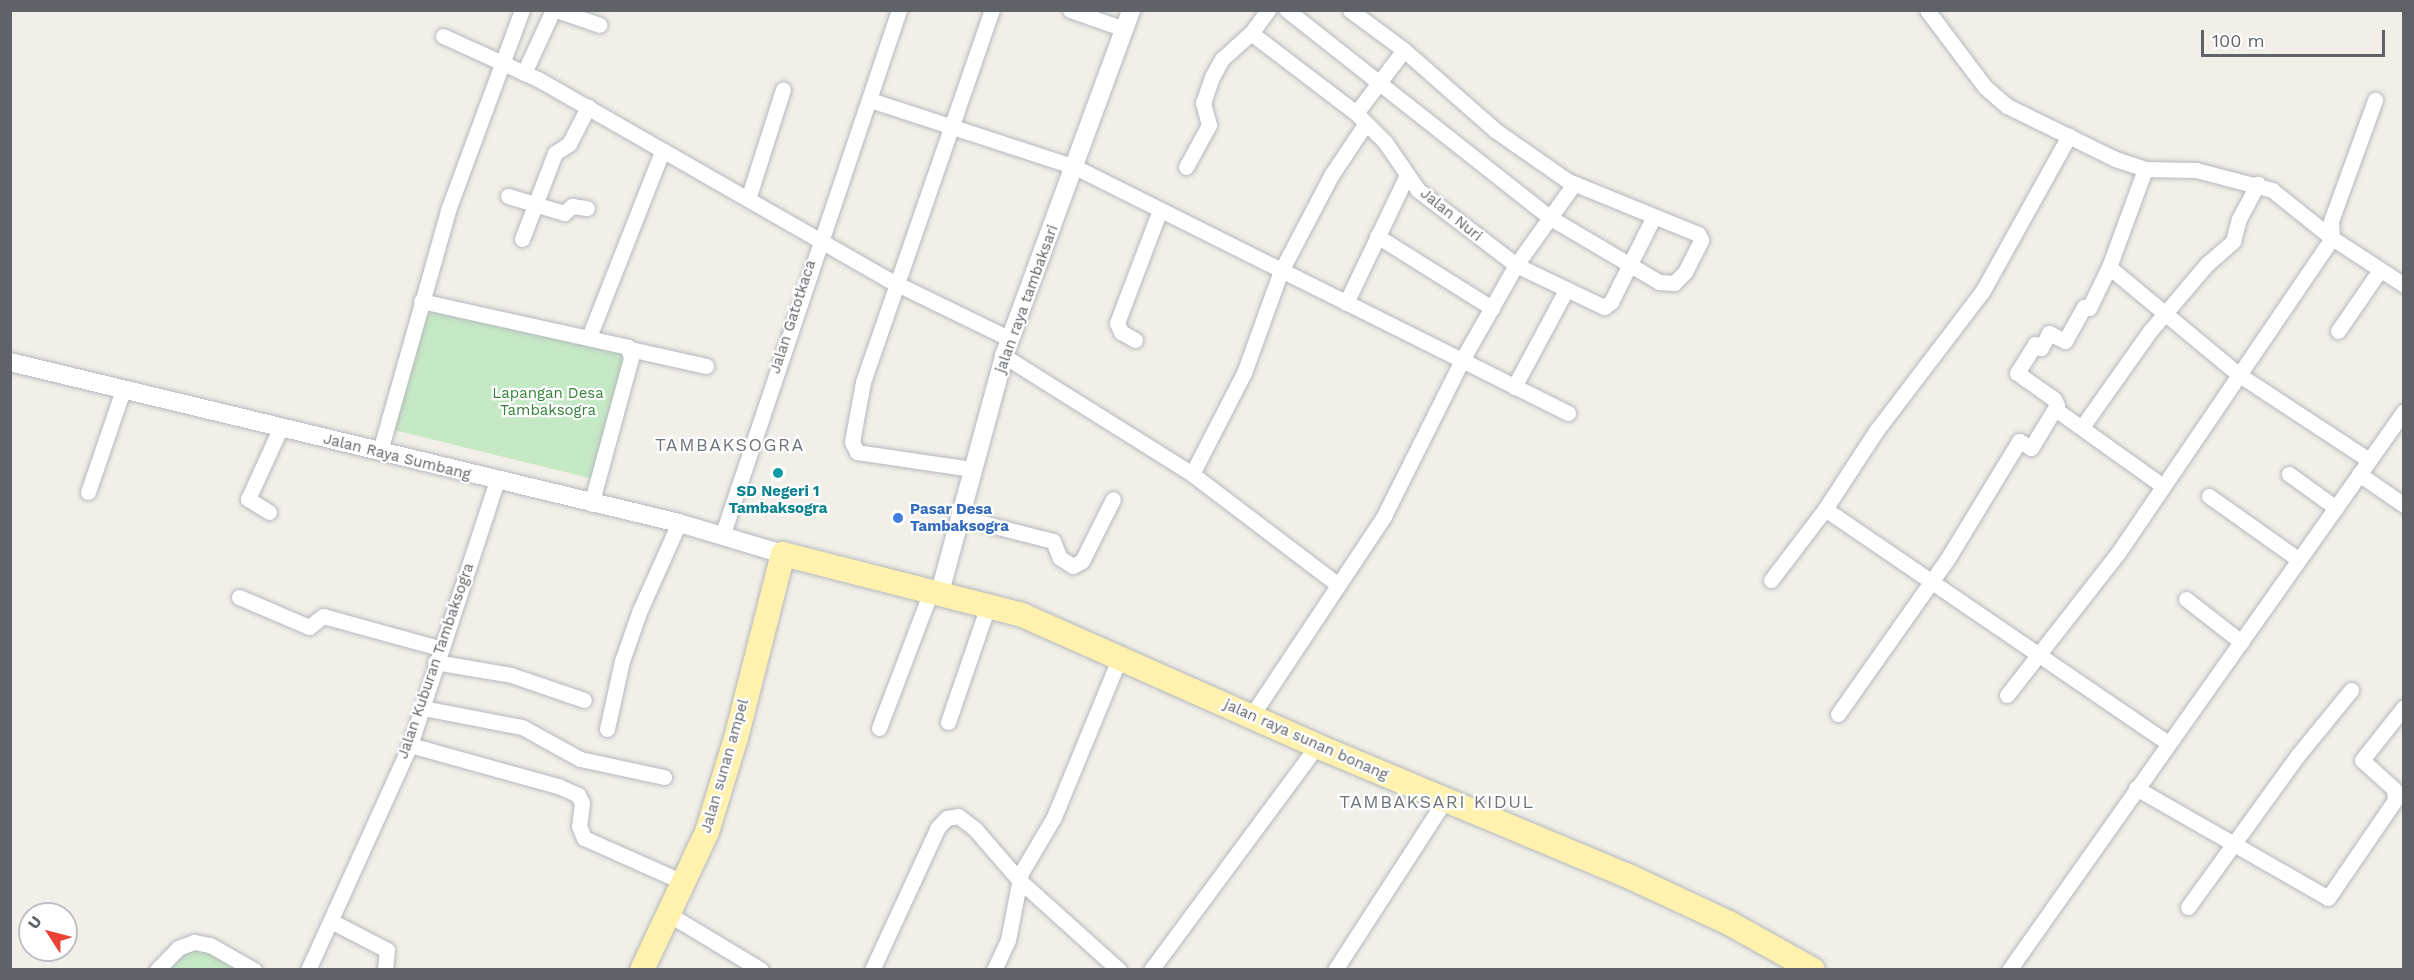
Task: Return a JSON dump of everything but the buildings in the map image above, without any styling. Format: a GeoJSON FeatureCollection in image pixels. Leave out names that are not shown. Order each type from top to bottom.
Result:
{"type":"FeatureCollection","features":[{"type":"Feature","properties":{"kind":"main road","name":"jalan raya sunan bonang"},"geometry":{"type":"LineString","coordinates":[[783,554],[1022,615],[1252,715],[1317,746],[1626,875],[1729,923],[1813,969]]}},
{"type":"Feature","properties":{"kind":"main road","name":"Jalan sunan ampel"},"geometry":{"type":"LineString","coordinates":[[642,969],[670,915],[707,832],[736,738],[783,554]]}},
{"type":"Feature","properties":{"kind":"street"},"geometry":{"type":"LineString","coordinates":[[380,451],[448,210],[522,10]]}},
{"type":"Feature","properties":{"kind":"street"},"geometry":{"type":"LineString","coordinates":[[524,73],[555,10],[600,25]]}},
{"type":"Feature","properties":{"kind":"street","name":"Jalan Gatotkaca"},"geometry":{"type":"LineString","coordinates":[[722,536],[818,240],[870,99],[899,10]]}},
{"type":"Feature","properties":{"kind":"street"},"geometry":{"type":"LineString","coordinates":[[972,469],[857,453],[852,447],[863,382],[895,283],[992,10]]}},
{"type":"Feature","properties":{"kind":"street"},"geometry":{"type":"LineString","coordinates":[[1070,10],[1124,28]]}},
{"type":"Feature","properties":{"kind":"street","name":"jalan raya tambaksari"},"geometry":{"type":"LineString","coordinates":[[935,592],[959,517],[1004,356],[1131,10]]}},
{"type":"Feature","properties":{"kind":"street"},"geometry":{"type":"LineString","coordinates":[[1186,167],[1209,125],[1203,103],[1212,77],[1222,59],[1251,33],[1268,10]]}},
{"type":"Feature","properties":{"kind":"street"},"geometry":{"type":"LineString","coordinates":[[1287,10],[1549,217],[1629,266],[1669,285],[1685,272],[1699,246],[1698,234],[1653,218],[1574,184],[1495,130],[1404,50],[1350,10]]}},
{"type":"Feature","properties":{"kind":"street"},"geometry":{"type":"LineString","coordinates":[[1927,10],[1996,97],[2069,136],[2145,169],[2196,170],[2258,184],[2282,196],[2332,238],[2403,285]]}},
{"type":"Feature","properties":{"kind":"street","name":"Jalan Nuri"},"geometry":{"type":"LineString","coordinates":[[1251,33],[1361,118],[1385,142],[1407,175],[1439,208],[1516,266],[1604,307],[1629,266]]}},
{"type":"Feature","properties":{"kind":"street"},"geometry":{"type":"LineString","coordinates":[[443,36],[524,73],[588,107],[662,152],[895,283],[1010,339]]}},
{"type":"Feature","properties":{"kind":"street"},"geometry":{"type":"LineString","coordinates":[[1192,474],[1244,373],[1281,271],[1378,83],[1404,50]]}},
{"type":"Feature","properties":{"kind":"street"},"geometry":{"type":"LineString","coordinates":[[748,199],[783,89]]}},
{"type":"Feature","properties":{"kind":"street"},"geometry":{"type":"LineString","coordinates":[[870,99],[1075,167],[1568,413]]}},
{"type":"Feature","properties":{"kind":"street"},"geometry":{"type":"LineString","coordinates":[[2007,694],[2118,553],[2332,238],[2331,221],[2375,100]]}},
{"type":"Feature","properties":{"kind":"street"},"geometry":{"type":"LineString","coordinates":[[522,238],[555,153],[569,144],[588,107]]}},
{"type":"Feature","properties":{"kind":"street"},"geometry":{"type":"LineString","coordinates":[[1772,580],[1825,509],[1876,430],[1982,292],[2069,136]]}},
{"type":"Feature","properties":{"kind":"street"},"geometry":{"type":"LineString","coordinates":[[589,337],[662,152]]}},
{"type":"Feature","properties":{"kind":"street"},"geometry":{"type":"LineString","coordinates":[[1838,714],[1930,584],[2019,441],[2031,447],[2055,409],[2054,399],[2017,373],[2034,344],[2041,348],[2049,333],[2065,342],[2084,307],[2089,308],[2109,267],[2145,169]]}},
{"type":"Feature","properties":{"kind":"street"},"geometry":{"type":"LineString","coordinates":[[1346,303],[1407,175]]}},
{"type":"Feature","properties":{"kind":"street"},"geometry":{"type":"LineString","coordinates":[[1252,715],[1388,510],[1462,360],[1516,266],[1574,184]]}},
{"type":"Feature","properties":{"kind":"street"},"geometry":{"type":"LineString","coordinates":[[2082,427],[2167,312],[2207,264],[2233,241],[2239,219],[2258,184]]}},
{"type":"Feature","properties":{"kind":"street"},"geometry":{"type":"LineString","coordinates":[[508,196],[564,213],[572,206],[587,208]]}},
{"type":"Feature","properties":{"kind":"street"},"geometry":{"type":"LineString","coordinates":[[1135,340],[1120,332],[1116,323],[1160,210]]}},
{"type":"Feature","properties":{"kind":"street"},"geometry":{"type":"LineString","coordinates":[[1629,266],[1653,218]]}},
{"type":"Feature","properties":{"kind":"street"},"geometry":{"type":"LineString","coordinates":[[1377,236],[1492,308]]}},
{"type":"Feature","properties":{"kind":"street"},"geometry":{"type":"LineString","coordinates":[[2109,267],[2167,312],[2238,374],[2369,460]]}},
{"type":"Feature","properties":{"kind":"street"},"geometry":{"type":"LineString","coordinates":[[2338,331],[2380,270]]}},
{"type":"Feature","properties":{"kind":"street"},"geometry":{"type":"LineString","coordinates":[[1514,387],[1566,290]]}},
{"type":"Feature","properties":{"kind":"street"},"geometry":{"type":"LineString","coordinates":[[421,302],[589,337],[706,366]]}},
{"type":"Feature","properties":{"kind":"street"},"geometry":{"type":"LineString","coordinates":[[591,504],[630,349]]}},
{"type":"Feature","properties":{"kind":"street"},"geometry":{"type":"LineString","coordinates":[[1004,356],[1192,474],[1337,584]]}},
{"type":"Feature","properties":{"kind":"street","name":"Jalan Raya Sumbang"},"geometry":{"type":"LineString","coordinates":[[10,362],[591,504],[679,523],[783,554]]}},
{"type":"Feature","properties":{"kind":"street"},"geometry":{"type":"LineString","coordinates":[[88,492],[123,390]]}},
{"type":"Feature","properties":{"kind":"street"},"geometry":{"type":"LineString","coordinates":[[2055,409],[2163,486]]}},
{"type":"Feature","properties":{"kind":"street"},"geometry":{"type":"LineString","coordinates":[[2009,969],[2369,460],[2401,421]]}},
{"type":"Feature","properties":{"kind":"street"},"geometry":{"type":"LineString","coordinates":[[269,512],[248,499],[280,429]]}},
{"type":"Feature","properties":{"kind":"street"},"geometry":{"type":"LineString","coordinates":[[2289,474],[2336,508]]}},
{"type":"Feature","properties":{"kind":"street"},"geometry":{"type":"LineString","coordinates":[[2359,474],[2403,504]]}},
{"type":"Feature","properties":{"kind":"street","name":"Jalan Kuburan Tambaksogra"},"geometry":{"type":"LineString","coordinates":[[308,969],[410,745],[423,708],[437,655],[497,481]]}},
{"type":"Feature","properties":{"kind":"street"},"geometry":{"type":"LineString","coordinates":[[2209,496],[2299,560]]}},
{"type":"Feature","properties":{"kind":"street"},"geometry":{"type":"LineString","coordinates":[[959,517],[1053,541],[1060,558],[1073,566],[1082,561],[1113,499]]}},
{"type":"Feature","properties":{"kind":"street"},"geometry":{"type":"LineString","coordinates":[[1825,509],[1930,584],[2039,654],[2168,743]]}},
{"type":"Feature","properties":{"kind":"street"},"geometry":{"type":"LineString","coordinates":[[607,729],[636,620],[679,523]]}},
{"type":"Feature","properties":{"kind":"street"},"geometry":{"type":"LineString","coordinates":[[879,728],[935,592]]}},
{"type":"Feature","properties":{"kind":"street"},"geometry":{"type":"LineString","coordinates":[[239,597],[309,627],[323,616],[437,655],[511,675],[584,700]]}},
{"type":"Feature","properties":{"kind":"street"},"geometry":{"type":"LineString","coordinates":[[2186,598],[2241,642]]}},
{"type":"Feature","properties":{"kind":"street"},"geometry":{"type":"LineString","coordinates":[[948,722],[988,606]]}},
{"type":"Feature","properties":{"kind":"street"},"geometry":{"type":"LineString","coordinates":[[994,969],[1008,940],[1019,880],[1054,817],[1120,657]]}},
{"type":"Feature","properties":{"kind":"street"},"geometry":{"type":"LineString","coordinates":[[2188,907],[2298,754],[2351,690]]}},
{"type":"Feature","properties":{"kind":"street"},"geometry":{"type":"LineString","coordinates":[[2136,788],[2322,897],[2330,897],[2395,800],[2394,789],[2362,760],[2403,707]]}},
{"type":"Feature","properties":{"kind":"street"},"geometry":{"type":"LineString","coordinates":[[423,708],[522,727],[580,759],[664,777]]}},
{"type":"Feature","properties":{"kind":"street"},"geometry":{"type":"LineString","coordinates":[[410,745],[558,786],[578,795],[582,803],[579,826],[585,838],[685,883]]}},
{"type":"Feature","properties":{"kind":"street"},"geometry":{"type":"LineString","coordinates":[[1151,969],[1317,746]]}},
{"type":"Feature","properties":{"kind":"street"},"geometry":{"type":"LineString","coordinates":[[1335,969],[1445,800]]}},
{"type":"Feature","properties":{"kind":"street"},"geometry":{"type":"LineString","coordinates":[[872,969],[938,827],[947,818],[963,818],[1019,880],[1119,969]]}},
{"type":"Feature","properties":{"kind":"street"},"geometry":{"type":"LineString","coordinates":[[670,915],[761,969]]}},
{"type":"Feature","properties":{"kind":"street"},"geometry":{"type":"LineString","coordinates":[[331,921],[387,950],[385,969]]}},
{"type":"Feature","properties":{"kind":"street"},"geometry":{"type":"LineString","coordinates":[[157,969],[178,948],[194,942],[210,945],[254,969]]}},
{"type":"Feature","properties":{"kind":"green space","name":"Lapangan Desa Tambaksogra"},"geometry":{"type":"Polygon","coordinates":[[[432,312],[622,353],[626,362],[594,479],[390,429],[424,315],[432,312]]]}},
{"type":"Feature","properties":{"kind":"green space"},"geometry":{"type":"Polygon","coordinates":[[[195,944],[244,970],[164,970],[175,956],[195,944]]]}},
{"type":"Feature","properties":{"kind":"place","name":"SD Negeri 1 Tambaksogra"},"geometry":{"type":"Point","coordinates":[778,473]}},
{"type":"Feature","properties":{"kind":"place","name":"Pasar Desa Tambaksogra"},"geometry":{"type":"Point","coordinates":[898,518]}},
{"type":"Feature","properties":{"kind":"district","name":"TAMBAKSOGRA"},"geometry":{"type":"Point","coordinates":[730,445]}},
{"type":"Feature","properties":{"kind":"district","name":"TAMBAKSARI KIDUL"},"geometry":{"type":"Point","coordinates":[1437,802]}}]}
